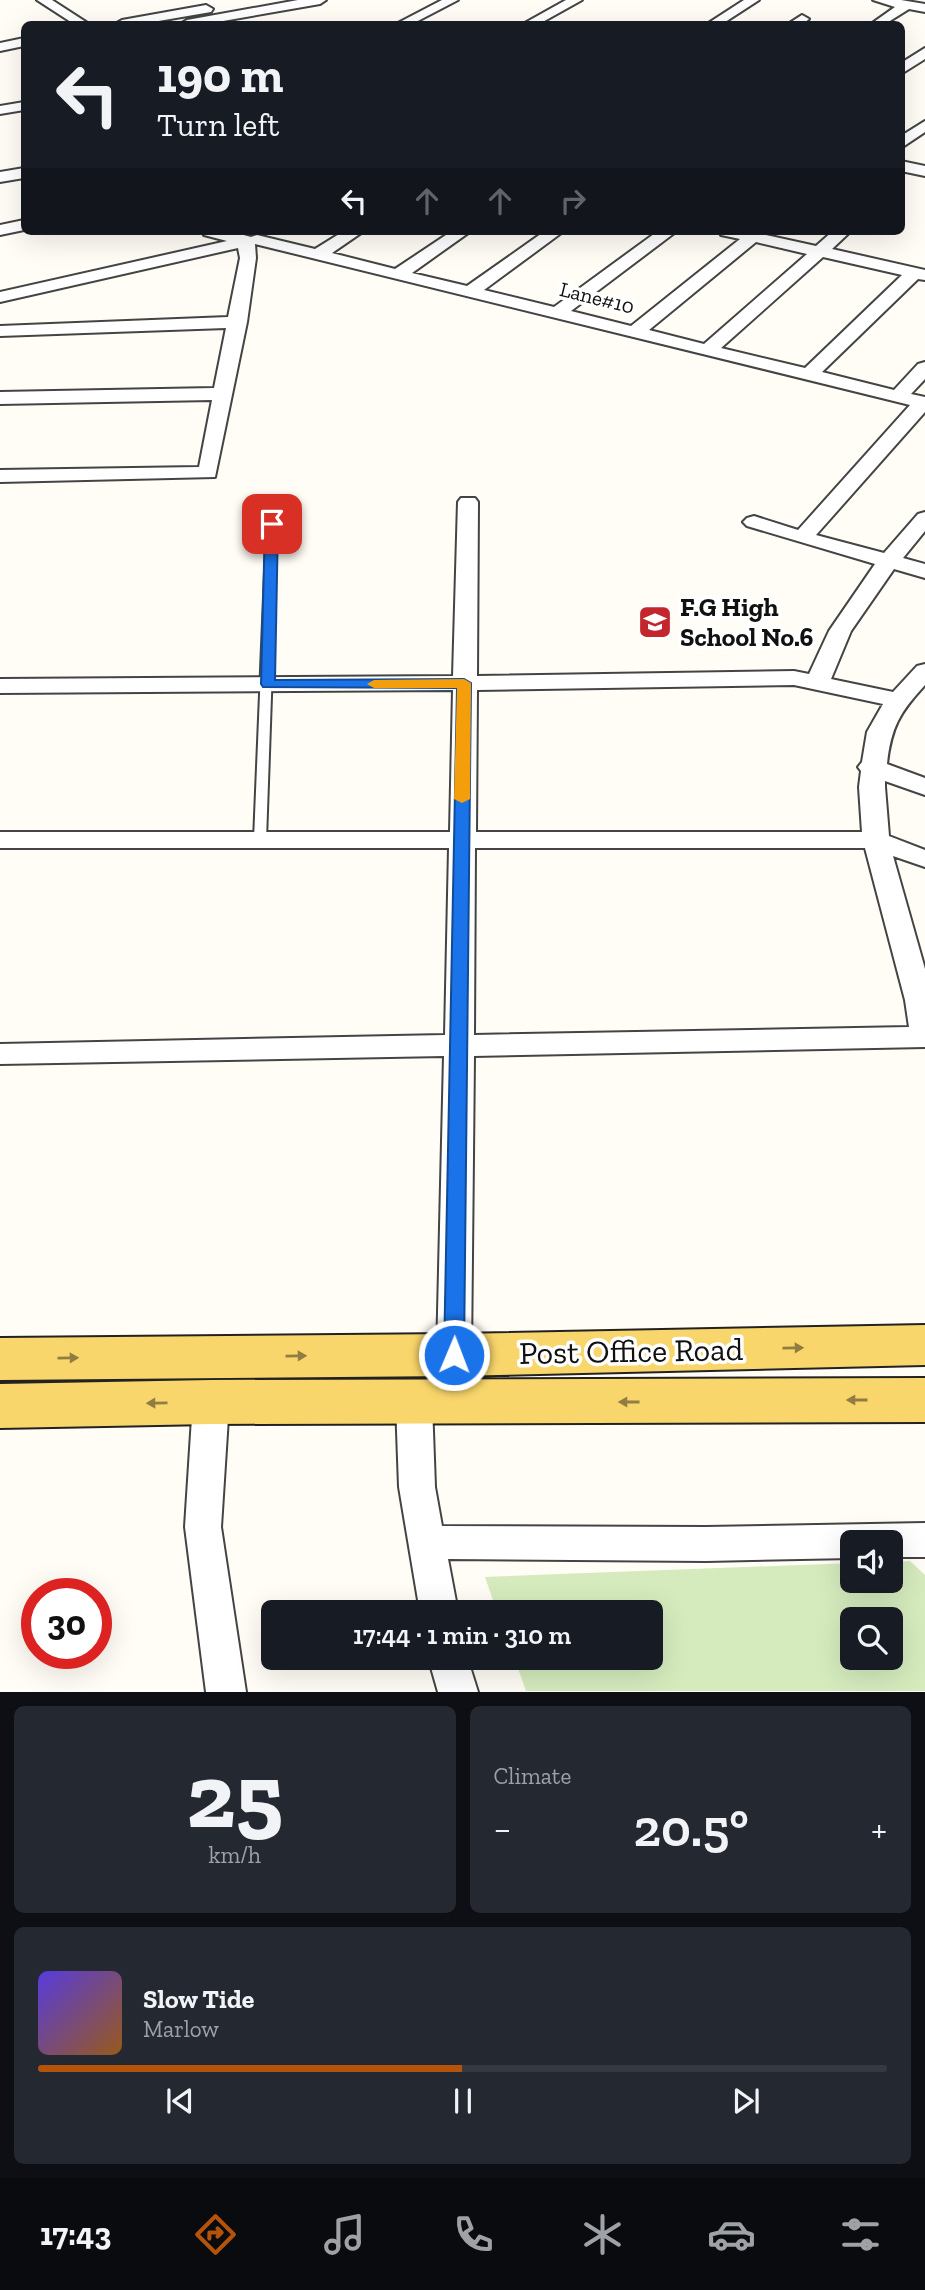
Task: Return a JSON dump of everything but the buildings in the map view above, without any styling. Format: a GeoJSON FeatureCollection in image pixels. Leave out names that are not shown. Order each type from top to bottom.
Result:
{"type":"FeatureCollection","features":[{"type":"Feature","properties":{"kind":"main road","name":"Post Office Road"},"geometry":{"type":"LineString","coordinates":[[0,1359],[454,1355],[925,1345]]}},
{"type":"Feature","properties":{"kind":"main road","name":"Post Office Road"},"geometry":{"type":"LineString","coordinates":[[0,1406],[211,1402],[925,1400]]}},
{"type":"Feature","properties":{"kind":"street"},"geometry":{"type":"LineString","coordinates":[[43,0],[77,21]]}},
{"type":"Feature","properties":{"kind":"street"},"geometry":{"type":"LineString","coordinates":[[191,0],[206,9]]}},
{"type":"Feature","properties":{"kind":"street"},"geometry":{"type":"LineString","coordinates":[[138,21],[255,0]]}},
{"type":"Feature","properties":{"kind":"street"},"geometry":{"type":"LineString","coordinates":[[204,21],[320,0]]}},
{"type":"Feature","properties":{"kind":"street"},"geometry":{"type":"LineString","coordinates":[[409,21],[452,0]]}},
{"type":"Feature","properties":{"kind":"street"},"geometry":{"type":"LineString","coordinates":[[536,21],[576,0]]}},
{"type":"Feature","properties":{"kind":"street"},"geometry":{"type":"LineString","coordinates":[[719,21],[753,0]]}},
{"type":"Feature","properties":{"kind":"street"},"geometry":{"type":"LineString","coordinates":[[879,0],[925,8]]}},
{"type":"Feature","properties":{"kind":"street"},"geometry":{"type":"LineString","coordinates":[[882,21],[906,5]]}},
{"type":"Feature","properties":{"kind":"street"},"geometry":{"type":"LineString","coordinates":[[0,47],[21,43]]}},
{"type":"Feature","properties":{"kind":"street"},"geometry":{"type":"LineString","coordinates":[[905,75],[925,52]]}},
{"type":"Feature","properties":{"kind":"street"},"geometry":{"type":"LineString","coordinates":[[0,59],[21,55]]}},
{"type":"Feature","properties":{"kind":"street"},"geometry":{"type":"LineString","coordinates":[[0,110],[21,106]]}},
{"type":"Feature","properties":{"kind":"street"},"geometry":{"type":"LineString","coordinates":[[905,141],[925,125]]}},
{"type":"Feature","properties":{"kind":"street"},"geometry":{"type":"LineString","coordinates":[[3,177],[21,174]]}},
{"type":"Feature","properties":{"kind":"street"},"geometry":{"type":"LineString","coordinates":[[3,177],[21,180]]}},
{"type":"Feature","properties":{"kind":"street"},"geometry":{"type":"LineString","coordinates":[[0,230],[21,226]]}},
{"type":"Feature","properties":{"kind":"street"},"geometry":{"type":"LineString","coordinates":[[319,254],[350,235]]}},
{"type":"Feature","properties":{"kind":"street"},"geometry":{"type":"LineString","coordinates":[[400,273],[457,235]]}},
{"type":"Feature","properties":{"kind":"street"},"geometry":{"type":"LineString","coordinates":[[472,291],[550,235]]}},
{"type":"Feature","properties":{"kind":"street"},"geometry":{"type":"LineString","coordinates":[[559,312],[663,235]]}},
{"type":"Feature","properties":{"kind":"street"},"geometry":{"type":"LineString","coordinates":[[635,332],[755,235]]}},
{"type":"Feature","properties":{"kind":"street"},"geometry":{"type":"LineString","coordinates":[[760,235],[820,252],[920,274]]}},
{"type":"Feature","properties":{"kind":"street"},"geometry":{"type":"LineString","coordinates":[[709,349],[839,235]]}},
{"type":"Feature","properties":{"kind":"street"},"geometry":{"type":"LineString","coordinates":[[0,298],[258,237]]}},
{"type":"Feature","properties":{"kind":"street"},"geometry":{"type":"LineString","coordinates":[[0,476],[208,473],[248,258],[258,237]]}},
{"type":"Feature","properties":{"kind":"street","name":"Lane#10"},"geometry":{"type":"LineString","coordinates":[[258,237],[924,402]]}},
{"type":"Feature","properties":{"kind":"street"},"geometry":{"type":"LineString","coordinates":[[809,374],[920,274]]}},
{"type":"Feature","properties":{"kind":"street"},"geometry":{"type":"LineString","coordinates":[[0,331],[238,322]]}},
{"type":"Feature","properties":{"kind":"street"},"geometry":{"type":"LineString","coordinates":[[899,396],[925,368]]}},
{"type":"Feature","properties":{"kind":"street"},"geometry":{"type":"LineString","coordinates":[[0,398],[222,394]]}},
{"type":"Feature","properties":{"kind":"street"},"geometry":{"type":"LineString","coordinates":[[802,538],[924,402]]}},
{"type":"Feature","properties":{"kind":"street"},"geometry":{"type":"LineString","coordinates":[[454,1355],[468,502]]}},
{"type":"Feature","properties":{"kind":"street"},"geometry":{"type":"LineString","coordinates":[[817,681],[840,631],[888,562],[925,518]]}},
{"type":"Feature","properties":{"kind":"street"},"geometry":{"type":"LineString","coordinates":[[754,522],[802,538],[925,571]]}},
{"type":"Feature","properties":{"kind":"street"},"geometry":{"type":"LineString","coordinates":[[0,1054],[925,1036],[923,1003],[875,839],[871,767],[879,731],[898,700],[925,671]]}},
{"type":"Feature","properties":{"kind":"street"},"geometry":{"type":"LineString","coordinates":[[0,686],[794,678],[898,700]]}},
{"type":"Feature","properties":{"kind":"street"},"geometry":{"type":"LineString","coordinates":[[871,767],[925,787]]}},
{"type":"Feature","properties":{"kind":"street"},"geometry":{"type":"LineString","coordinates":[[0,840],[875,839],[925,859]]}},
{"type":"Feature","properties":{"kind":"street"},"geometry":{"type":"LineString","coordinates":[[211,1402],[203,1527],[226,1692]]}},
{"type":"Feature","properties":{"kind":"street"},"geometry":{"type":"LineString","coordinates":[[414,1403],[416,1487],[437,1600]]}},
{"type":"Feature","properties":{"kind":"street"},"geometry":{"type":"LineString","coordinates":[[427,1542],[706,1544],[925,1540]]}},
{"type":"Feature","properties":{"kind":"street"},"geometry":{"type":"LineString","coordinates":[[451,1670],[458,1692]]}},
{"type":"Feature","properties":{"kind":"lane"},"geometry":{"type":"LineString","coordinates":[[261,840],[272,524]]}},
{"type":"Feature","properties":{"kind":"green space"},"geometry":{"type":"Polygon","coordinates":[[[903,1561],[910,1561],[925,1575],[925,1691],[526,1691],[519,1670],[663,1670],[663,1600],[493,1600],[485,1577],[840,1563],[840,1593],[903,1593],[903,1561]]]}},
{"type":"Feature","properties":{"kind":"slow traffic"},"geometry":{"type":"LineString","coordinates":[[374,684],[464,683],[462,799]]}},
{"type":"Feature","properties":{"kind":"place","name":"F.G High School No.6"},"geometry":{"type":"Point","coordinates":[655,622]}},
{"type":"Feature","properties":{"kind":"route"},"geometry":{"type":"LineString","coordinates":[[272,524],[268,684],[464,683],[454,1355]]}}]}
